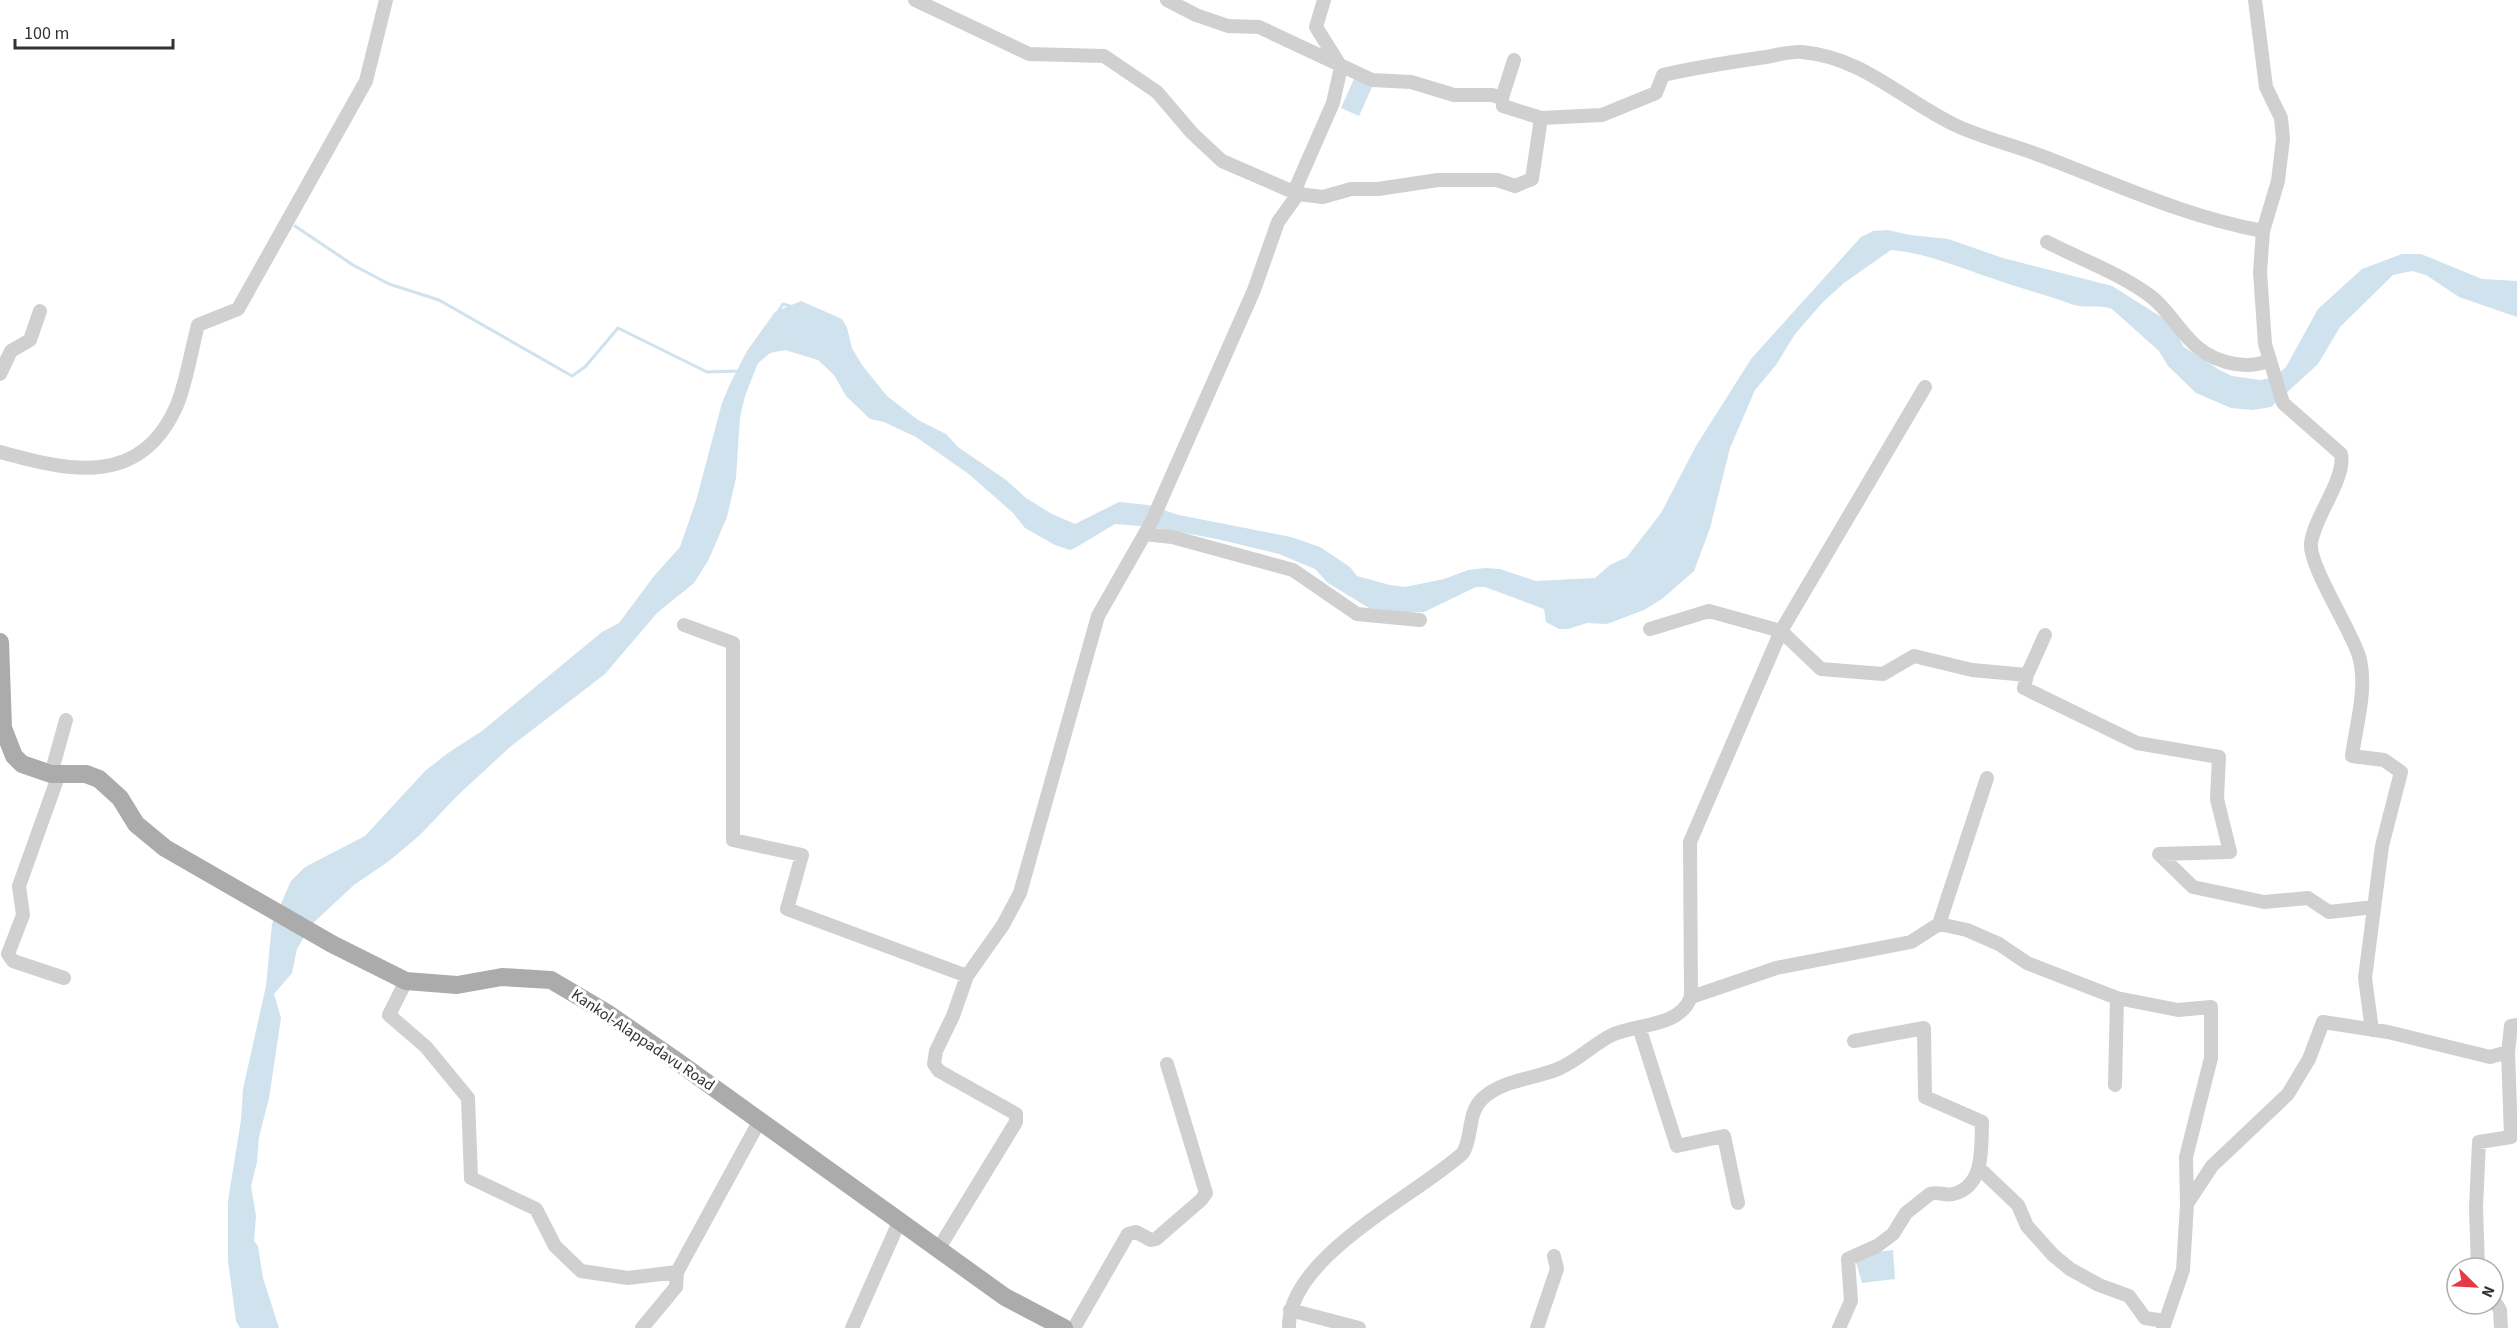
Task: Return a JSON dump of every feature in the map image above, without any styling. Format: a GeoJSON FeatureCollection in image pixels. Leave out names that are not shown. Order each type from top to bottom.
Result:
{"type":"FeatureCollection","features":[{"type":"Feature","properties":{"kind":"main road","name":"Kankol-Alappadavu Road"},"geometry":{"type":"LineString","coordinates":[[1,649],[3,728],[10,749],[22,764],[55,774],[86,774],[99,779],[120,798],[148,835],[333,944],[406,981],[457,985],[502,977],[551,980],[607,1012],[1005,1297],[1064,1328]]}},
{"type":"Feature","properties":{"kind":"street"},"geometry":{"type":"LineString","coordinates":[[0,452],[87,468],[126,463],[156,442],[177,404],[198,325],[238,309],[366,81],[386,0]]}},
{"type":"Feature","properties":{"kind":"street"},"geometry":{"type":"LineString","coordinates":[[915,0],[1029,54],[1104,56],[1158,92],[1192,133],[1222,161],[1298,194],[1323,197],[1351,189],[1378,189],[1438,180],[1497,180],[1515,186],[1532,178],[1541,118]]}},
{"type":"Feature","properties":{"kind":"street"},"geometry":{"type":"LineString","coordinates":[[1167,0],[1170,4],[1228,26],[1259,27],[1372,80],[1411,82],[1454,95],[1492,95],[1502,98]]}},
{"type":"Feature","properties":{"kind":"street"},"geometry":{"type":"LineString","coordinates":[[939,1248],[1016,1122],[1016,1114],[939,1071],[934,1064],[936,1051],[953,1016],[967,976],[1003,925],[1020,893],[1098,616],[1159,506],[1254,290],[1278,222],[1298,194],[1297,185],[1334,103],[1341,67],[1316,27],[1324,0]]}},
{"type":"Feature","properties":{"kind":"street"},"geometry":{"type":"LineString","coordinates":[[2255,0],[2266,87],[2281,118],[2283,139],[2278,181],[2263,231],[2260,272],[2270,365],[2283,403],[2341,454],[2343,465],[2324,505],[2310,544],[2314,563],[2339,610],[2359,657],[2363,682],[2352,756],[2384,760],[2401,772],[2382,846],[2365,978],[2372,1030]]}},
{"type":"Feature","properties":{"kind":"street"},"geometry":{"type":"LineString","coordinates":[[1514,60],[1502,98],[1503,106],[1541,118],[1602,114],[1627,107],[1656,93],[1663,75],[1697,67],[1801,52],[1849,65],[1878,77],[1926,108],[1974,132],[2050,159],[2146,199],[2218,223],[2263,231]]}},
{"type":"Feature","properties":{"kind":"street"},"geometry":{"type":"LineString","coordinates":[[2047,242],[2152,297],[2176,321],[2189,340],[2205,352],[2240,366],[2270,365]]}},
{"type":"Feature","properties":{"kind":"street"},"geometry":{"type":"LineString","coordinates":[[0,374],[11,351],[30,340],[40,311]]}},
{"type":"Feature","properties":{"kind":"street"},"geometry":{"type":"LineString","coordinates":[[1289,1328],[1290,1310],[1294,1297],[1311,1274],[1354,1233],[1463,1153],[1468,1143],[1474,1110],[1494,1089],[1558,1069],[1612,1035],[1670,1019],[1688,1005],[1691,997],[1690,842],[1781,631],[1926,387]]}},
{"type":"Feature","properties":{"kind":"street"},"geometry":{"type":"LineString","coordinates":[[1145,534],[1172,537],[1293,570],[1357,614],[1420,620]]}},
{"type":"Feature","properties":{"kind":"street"},"geometry":{"type":"LineString","coordinates":[[1650,629],[1709,612],[1781,631],[1821,669],[1883,674],[1914,656],[1972,670],[2027,675]]}},
{"type":"Feature","properties":{"kind":"street"},"geometry":{"type":"LineString","coordinates":[[684,625],[733,643],[733,840],[802,855],[787,909],[967,976]]}},
{"type":"Feature","properties":{"kind":"street"},"geometry":{"type":"LineString","coordinates":[[2045,635],[2027,675],[2024,688],[2137,743],[2219,757],[2217,799],[2230,852],[2159,854],[2193,887],[2264,902],[2308,897],[2329,912],[2374,907]]}},
{"type":"Feature","properties":{"kind":"street"},"geometry":{"type":"LineString","coordinates":[[64,978],[13,960],[8,954],[23,915],[19,886],[55,774],[66,720]]}},
{"type":"Feature","properties":{"kind":"street"},"geometry":{"type":"LineString","coordinates":[[1691,997],[1776,968],[1911,942],[1939,924],[1987,778]]}},
{"type":"Feature","properties":{"kind":"street"},"geometry":{"type":"LineString","coordinates":[[1939,924],[1967,930],[1999,944],[2027,963],[2117,998],[2178,1010],[2211,1007],[2211,1058],[2186,1157],[2187,1204],[2183,1270],[2164,1324],[2145,1318],[2129,1296],[2098,1285],[2070,1269],[2027,1226],[2018,1205],[1980,1169]]}},
{"type":"Feature","properties":{"kind":"street"},"geometry":{"type":"LineString","coordinates":[[406,981],[389,1015],[426,1047],[468,1098],[471,1178],[536,1209],[555,1246],[580,1271],[628,1278],[677,1272]]}},
{"type":"Feature","properties":{"kind":"street"},"geometry":{"type":"LineString","coordinates":[[2115,1085],[2117,998]]}},
{"type":"Feature","properties":{"kind":"street"},"geometry":{"type":"LineString","coordinates":[[2187,1204],[2212,1166],[2288,1094],[2308,1059],[2323,1022],[2372,1030],[2490,1057],[2508,1052]]}},
{"type":"Feature","properties":{"kind":"street"},"geometry":{"type":"LineString","coordinates":[[2478,1256],[2476,1207],[2479,1142],[2511,1137],[2508,1052],[2511,1026],[2517,1025]]}},
{"type":"Feature","properties":{"kind":"street"},"geometry":{"type":"LineString","coordinates":[[1639,1027],[1677,1146],[1724,1136],[1738,1203]]}},
{"type":"Feature","properties":{"kind":"street"},"geometry":{"type":"LineString","coordinates":[[1839,1328],[1851,1301],[1848,1259],[1877,1246],[1893,1234],[1906,1214],[1930,1194],[1949,1196],[1965,1189],[1980,1169],[1982,1122],[1926,1097],[1924,1028],[1854,1041]]}},
{"type":"Feature","properties":{"kind":"street"},"geometry":{"type":"LineString","coordinates":[[1074,1328],[1128,1234],[1136,1232],[1151,1240],[1156,1239],[1206,1193],[1167,1064]]}},
{"type":"Feature","properties":{"kind":"street"},"geometry":{"type":"LineString","coordinates":[[642,1328],[676,1287],[677,1272],[760,1120]]}},
{"type":"Feature","properties":{"kind":"street"},"geometry":{"type":"LineString","coordinates":[[852,1328],[900,1220]]}},
{"type":"Feature","properties":{"kind":"street"},"geometry":{"type":"LineString","coordinates":[[1537,1328],[1557,1269],[1554,1256]]}},
{"type":"Feature","properties":{"kind":"street"},"geometry":{"type":"LineString","coordinates":[[1290,1310],[1359,1328]]}},
{"type":"Feature","properties":{"kind":"water"},"geometry":{"type":"Polygon","coordinates":[[[1354,79],[1372,87],[1359,116],[1341,108],[1354,79]]]}},
{"type":"Feature","properties":{"kind":"water"},"geometry":{"type":"Polygon","coordinates":[[[1888,230],[1948,239],[2003,258],[2112,286],[2163,318],[2171,325],[2184,347],[2218,369],[2232,376],[2260,380],[2275,377],[2286,367],[2318,309],[2362,269],[2402,254],[2421,254],[2482,279],[2517,281],[2517,317],[2459,297],[2426,275],[2412,271],[2393,275],[2340,327],[2318,364],[2271,407],[2253,410],[2231,408],[2196,393],[2168,366],[2159,351],[2112,309],[2076,305],[1932,258],[1891,250],[1844,283],[1823,302],[1795,334],[1776,365],[1755,390],[1730,448],[1710,528],[1694,571],[1662,599],[1644,610],[1607,624],[1587,623],[1568,629],[1559,629],[1546,622],[1544,609],[1485,587],[1476,587],[1424,612],[1399,612],[1369,608],[1328,583],[1315,569],[1279,554],[1153,527],[1115,524],[1070,550],[1055,545],[1025,528],[1013,513],[970,475],[916,437],[884,422],[870,419],[846,396],[834,375],[818,360],[785,350],[770,353],[758,363],[745,396],[740,417],[736,478],[727,517],[708,561],[694,583],[657,613],[605,674],[510,747],[458,795],[420,835],[389,861],[354,885],[311,925],[297,949],[292,973],[274,994],[281,1018],[269,1098],[259,1137],[257,1162],[251,1186],[256,1216],[254,1241],[258,1246],[263,1278],[279,1328],[240,1328],[236,1321],[228,1261],[228,1201],[241,1120],[243,1089],[266,986],[272,924],[291,881],[305,867],[365,836],[425,771],[482,731],[602,632],[619,623],[654,576],[680,547],[696,501],[722,403],[747,351],[775,312],[801,301],[842,319],[852,348],[862,365],[887,396],[918,420],[946,434],[958,447],[1006,480],[1026,498],[1052,514],[1075,524],[1119,502],[1148,505],[1179,515],[1291,537],[1320,547],[1350,567],[1357,576],[1405,587],[1444,579],[1468,570],[1485,568],[1500,569],[1536,581],[1595,578],[1610,565],[1627,557],[1661,513],[1696,446],[1751,359],[1861,237],[1873,231],[1888,230]]]}},
{"type":"Feature","properties":{"kind":"water"},"geometry":{"type":"Polygon","coordinates":[[[1893,1250],[1895,1279],[1862,1283],[1854,1255],[1893,1250]]]}},
{"type":"Feature","properties":{"kind":"waterway"},"geometry":{"type":"LineString","coordinates":[[295,226],[353,265],[389,284],[439,300],[572,376],[585,367],[618,328],[707,372],[740,371]]}},
{"type":"Feature","properties":{"kind":"waterway"},"geometry":{"type":"LineString","coordinates":[[778,312],[783,304],[790,306]]}}]}
